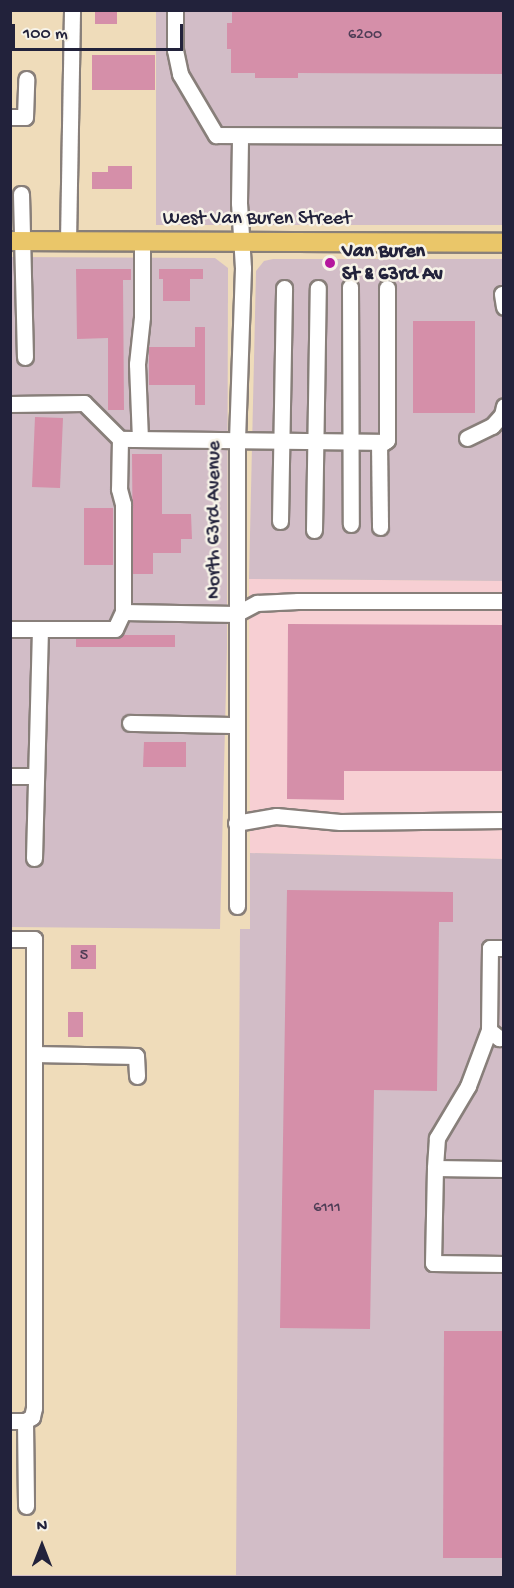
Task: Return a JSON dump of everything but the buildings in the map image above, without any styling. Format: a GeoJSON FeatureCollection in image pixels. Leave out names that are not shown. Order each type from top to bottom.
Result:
{"type":"FeatureCollection","features":[{"type":"Feature","properties":{"kind":"main road","name":"West Van Buren Street"},"geometry":{"type":"LineString","coordinates":[[16,241],[504,243]]}},
{"type":"Feature","properties":{"kind":"street"},"geometry":{"type":"LineString","coordinates":[[68,241],[72,10]]}},
{"type":"Feature","properties":{"kind":"street"},"geometry":{"type":"LineString","coordinates":[[175,10],[175,50],[180,74],[216,135],[504,136]]}},
{"type":"Feature","properties":{"kind":"street"},"geometry":{"type":"LineString","coordinates":[[10,117],[25,117],[26,79]]}},
{"type":"Feature","properties":{"kind":"street","name":"North 63rd Avenue"},"geometry":{"type":"LineString","coordinates":[[237,906],[235,725],[237,440],[243,324],[240,136]]}},
{"type":"Feature","properties":{"kind":"street"},"geometry":{"type":"LineString","coordinates":[[21,194],[16,241],[25,357]]}},
{"type":"Feature","properties":{"kind":"street"},"geometry":{"type":"LineString","coordinates":[[140,439],[137,364],[142,317],[142,241]]}},
{"type":"Feature","properties":{"kind":"street"},"geometry":{"type":"LineString","coordinates":[[350,287],[351,524]]}},
{"type":"Feature","properties":{"kind":"street"},"geometry":{"type":"LineString","coordinates":[[280,521],[284,288]]}},
{"type":"Feature","properties":{"kind":"street"},"geometry":{"type":"LineString","coordinates":[[314,530],[318,288]]}},
{"type":"Feature","properties":{"kind":"street"},"geometry":{"type":"LineString","coordinates":[[10,404],[84,404],[120,439],[379,442],[387,440],[387,288]]}},
{"type":"Feature","properties":{"kind":"street"},"geometry":{"type":"LineString","coordinates":[[467,438],[492,426],[502,415],[504,406]]}},
{"type":"Feature","properties":{"kind":"street"},"geometry":{"type":"LineString","coordinates":[[10,629],[115,629],[123,612],[123,504],[118,489],[120,439]]}},
{"type":"Feature","properties":{"kind":"street"},"geometry":{"type":"LineString","coordinates":[[379,442],[380,527]]}},
{"type":"Feature","properties":{"kind":"street"},"geometry":{"type":"LineString","coordinates":[[123,612],[236,614],[257,603],[288,601],[504,601]]}},
{"type":"Feature","properties":{"kind":"street"},"geometry":{"type":"LineString","coordinates":[[34,858],[40,629]]}},
{"type":"Feature","properties":{"kind":"street"},"geometry":{"type":"LineString","coordinates":[[130,723],[235,725]]}},
{"type":"Feature","properties":{"kind":"street"},"geometry":{"type":"LineString","coordinates":[[10,776],[36,776]]}},
{"type":"Feature","properties":{"kind":"street"},"geometry":{"type":"LineString","coordinates":[[236,823],[276,816],[340,822],[504,820]]}},
{"type":"Feature","properties":{"kind":"street"},"geometry":{"type":"LineString","coordinates":[[10,939],[34,939],[34,1054],[22,1420],[26,1506]]}},
{"type":"Feature","properties":{"kind":"street"},"geometry":{"type":"LineString","coordinates":[[504,948],[490,948],[489,1030],[468,1086],[437,1138],[433,1263],[504,1264]]}},
{"type":"Feature","properties":{"kind":"street"},"geometry":{"type":"LineString","coordinates":[[489,1030],[504,1038]]}},
{"type":"Feature","properties":{"kind":"street"},"geometry":{"type":"LineString","coordinates":[[34,1054],[136,1056],[137,1076]]}},
{"type":"Feature","properties":{"kind":"street"},"geometry":{"type":"LineString","coordinates":[[435,1168],[504,1168]]}},
{"type":"Feature","properties":{"kind":"shaded area"},"geometry":{"type":"Polygon","coordinates":[[[156,11],[503,11],[503,225],[156,225],[156,11]]]}},
{"type":"Feature","properties":{"kind":"shaded area"},"geometry":{"type":"Polygon","coordinates":[[[11,257],[215,258],[228,268],[227,647],[220,929],[11,927],[11,257]]]}},
{"type":"Feature","properties":{"kind":"shaded area"},"geometry":{"type":"Polygon","coordinates":[[[273,259],[503,259],[503,581],[249,579],[256,271],[264,261],[273,259]]]}},
{"type":"Feature","properties":{"kind":"shaded area"},"geometry":{"type":"Polygon","coordinates":[[[249,579],[503,581],[503,859],[250,853],[249,579]]]}},
{"type":"Feature","properties":{"kind":"shaded area"},"geometry":{"type":"Polygon","coordinates":[[[250,853],[503,859],[503,1577],[11,1578],[11,1575],[236,1575],[240,929],[250,929],[250,853]]]}},
{"type":"Feature","properties":{"kind":"place","name":"Van Buren St & 63rd Av"},"geometry":{"type":"Point","coordinates":[330,263]}}]}
